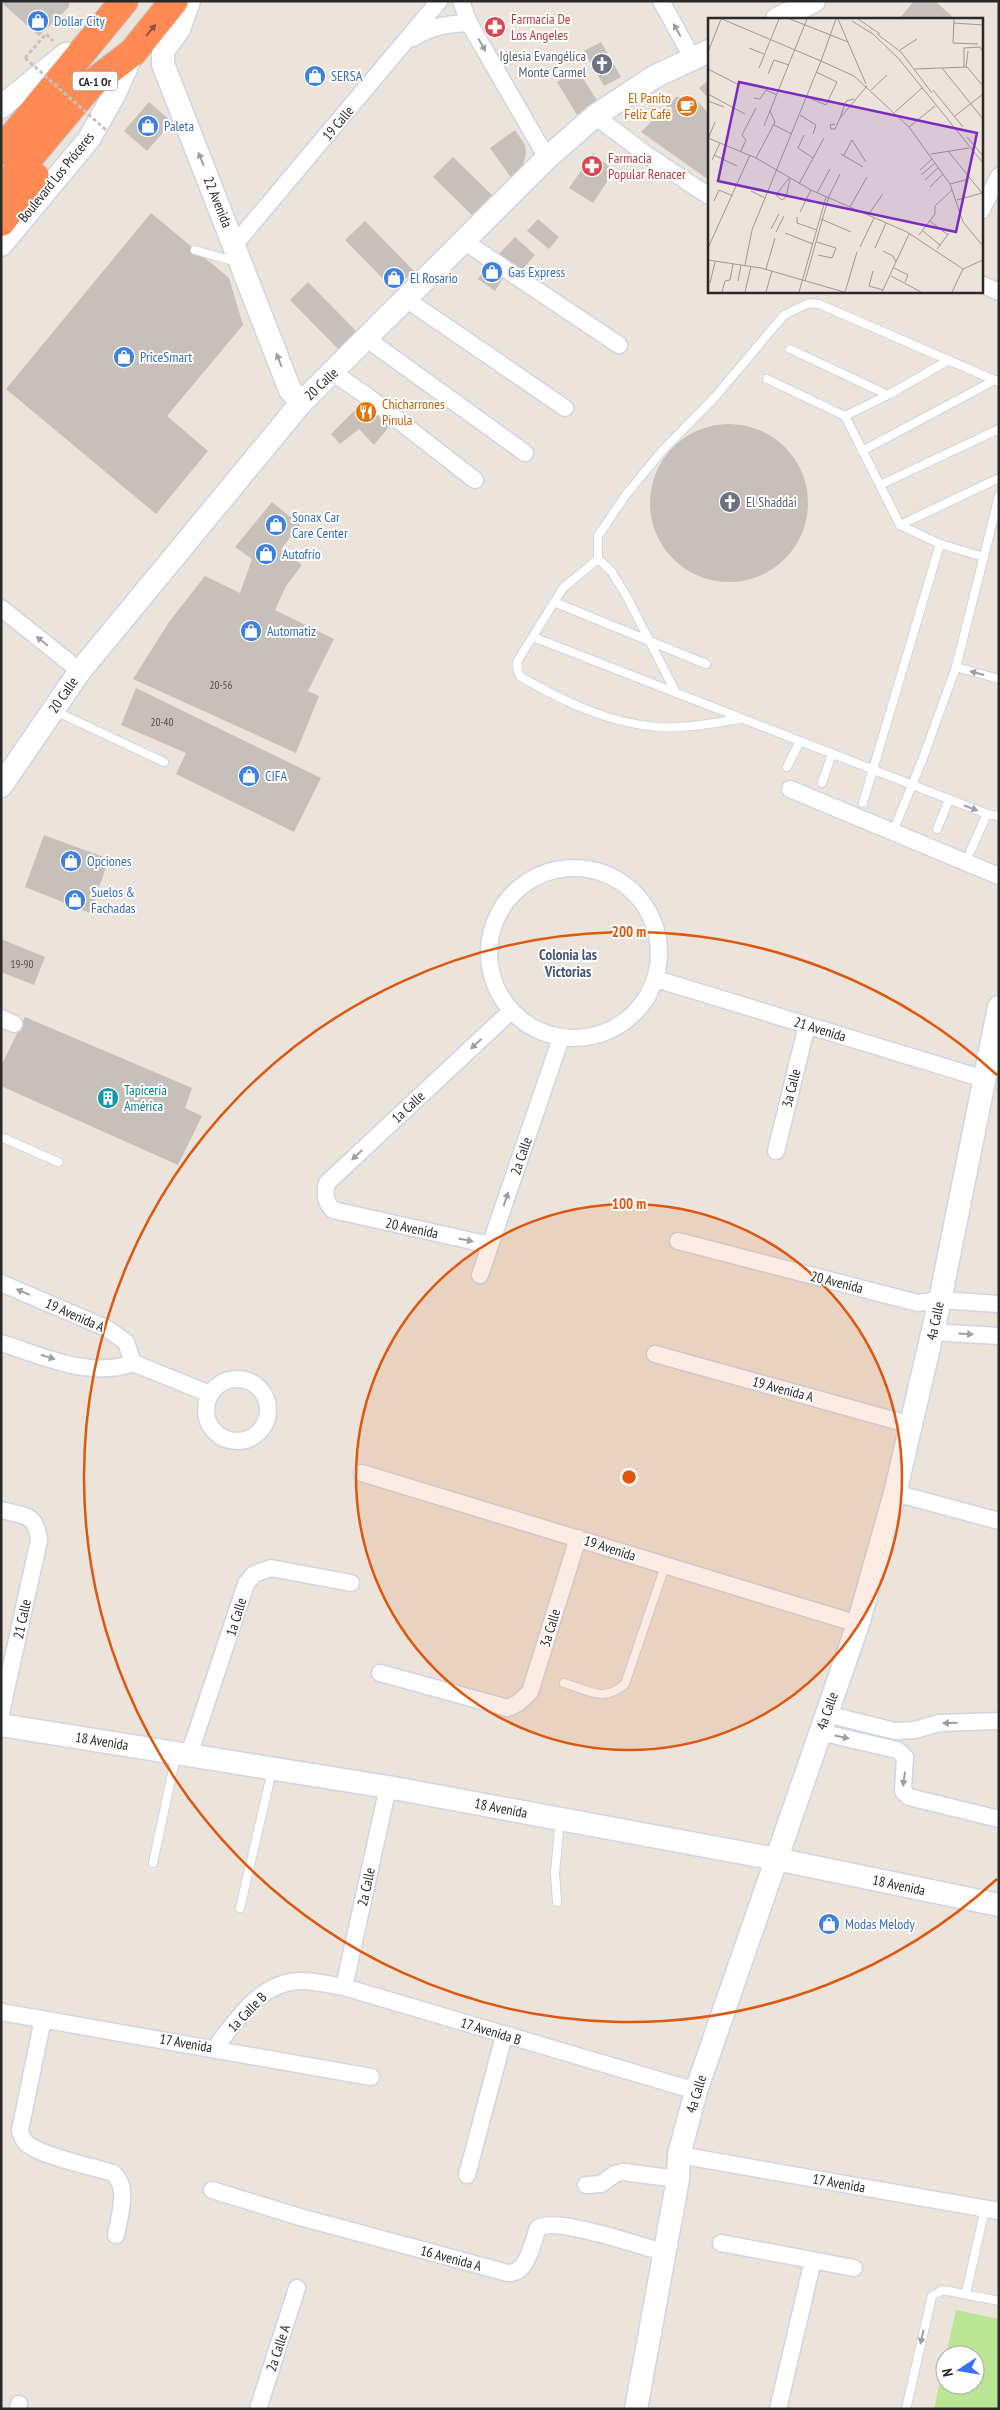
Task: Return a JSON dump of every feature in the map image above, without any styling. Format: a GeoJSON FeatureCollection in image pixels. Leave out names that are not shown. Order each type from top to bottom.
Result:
{"type":"FeatureCollection","features":[{"type":"Feature","properties":{"kind":"highway","name":"Boulevard Los Próceres"},"geometry":{"type":"LineString","coordinates":[[1,191],[90,85],[132,52],[174,1]]}},
{"type":"Feature","properties":{"kind":"highway"},"geometry":{"type":"LineString","coordinates":[[1,128],[59,46],[109,13]]}},
{"type":"Feature","properties":{"kind":"highway","name":"CA-1 Or"},"geometry":{"type":"LineString","coordinates":[[1,151],[109,13]]}},
{"type":"Feature","properties":{"kind":"highway"},"geometry":{"type":"LineString","coordinates":[[1,222],[132,52]]}},
{"type":"Feature","properties":{"kind":"street","name":"22 Avenida"},"geometry":{"type":"LineString","coordinates":[[189,1],[179,29],[163,52],[163,64],[239,254],[290,390],[301,403]]}},
{"type":"Feature","properties":{"kind":"street","name":"19 Calle"},"geometry":{"type":"LineString","coordinates":[[239,254],[439,1]]}},
{"type":"Feature","properties":{"kind":"street"},"geometry":{"type":"LineString","coordinates":[[461,1],[469,23],[547,158]]}},
{"type":"Feature","properties":{"kind":"street"},"geometry":{"type":"LineString","coordinates":[[661,1],[701,55]]}},
{"type":"Feature","properties":{"kind":"street"},"geometry":{"type":"LineString","coordinates":[[779,18],[814,1]]}},
{"type":"Feature","properties":{"kind":"street"},"geometry":{"type":"LineString","coordinates":[[407,42],[426,30],[445,24],[469,23]]}},
{"type":"Feature","properties":{"kind":"street"},"geometry":{"type":"LineString","coordinates":[[1,107],[59,46]]}},
{"type":"Feature","properties":{"kind":"street","name":"Boulevard Los Próceres"},"geometry":{"type":"LineString","coordinates":[[1,245],[89,139],[115,94],[132,52]]}},
{"type":"Feature","properties":{"kind":"street","name":"20 Calle"},"geometry":{"type":"LineString","coordinates":[[1,786],[80,671],[301,403],[465,242],[547,158],[595,116],[654,76],[701,55]]}},
{"type":"Feature","properties":{"kind":"street"},"geometry":{"type":"LineString","coordinates":[[595,116],[647,155],[708,195]]}},
{"type":"Feature","properties":{"kind":"street"},"geometry":{"type":"LineString","coordinates":[[982,209],[999,176]]}},
{"type":"Feature","properties":{"kind":"street"},"geometry":{"type":"LineString","coordinates":[[465,242],[619,345]]}},
{"type":"Feature","properties":{"kind":"street"},"geometry":{"type":"LineString","coordinates":[[982,284],[999,292]]}},
{"type":"Feature","properties":{"kind":"street"},"geometry":{"type":"LineString","coordinates":[[406,299],[565,408]]}},
{"type":"Feature","properties":{"kind":"street"},"geometry":{"type":"LineString","coordinates":[[367,339],[525,453]]}},
{"type":"Feature","properties":{"kind":"street"},"geometry":{"type":"LineString","coordinates":[[333,373],[367,396],[474,480]]}},
{"type":"Feature","properties":{"kind":"street"},"geometry":{"type":"LineString","coordinates":[[1,608],[80,671]]}},
{"type":"Feature","properties":{"kind":"street"},"geometry":{"type":"LineString","coordinates":[[790,788],[999,876]]}},
{"type":"Feature","properties":{"kind":"street"},"geometry":{"type":"LineString","coordinates":[[556,868],[596,869],[614,876],[630,888],[644,903],[654,920],[659,939],[660,959],[656,979],[649,995],[627,1021],[612,1030],[596,1036],[561,1038],[534,1028],[511,1011],[495,982],[489,956],[490,936],[496,917],[506,900],[520,886],[537,875],[556,868]]}},
{"type":"Feature","properties":{"kind":"street","name":"21 Avenida"},"geometry":{"type":"LineString","coordinates":[[656,979],[984,1079]]}},
{"type":"Feature","properties":{"kind":"street","name":"4a Calle"},"geometry":{"type":"LineString","coordinates":[[636,2409],[663,2252],[678,2178],[679,2155],[696,2091],[858,1624],[896,1493],[940,1300],[999,1007]]}},
{"type":"Feature","properties":{"kind":"street","name":"1a Calle"},"geometry":{"type":"LineString","coordinates":[[333,1210],[325,1198],[327,1183],[511,1011]]}},
{"type":"Feature","properties":{"kind":"street","name":"3a Calle"},"geometry":{"type":"LineString","coordinates":[[776,1150],[807,1025]]}},
{"type":"Feature","properties":{"kind":"street","name":"2a Calle"},"geometry":{"type":"LineString","coordinates":[[480,1275],[561,1038]]}},
{"type":"Feature","properties":{"kind":"street","name":"20 Avenida"},"geometry":{"type":"LineString","coordinates":[[333,1210],[490,1245]]}},
{"type":"Feature","properties":{"kind":"street","name":"20 Avenida"},"geometry":{"type":"LineString","coordinates":[[678,1241],[918,1303],[940,1300],[999,1304]]}},
{"type":"Feature","properties":{"kind":"street","name":"19 Avenida A"},"geometry":{"type":"LineString","coordinates":[[1,1283],[106,1328],[126,1342],[133,1363]]}},
{"type":"Feature","properties":{"kind":"street"},"geometry":{"type":"LineString","coordinates":[[933,1332],[999,1336]]}},
{"type":"Feature","properties":{"kind":"street"},"geometry":{"type":"LineString","coordinates":[[1,1343],[77,1366],[98,1370],[117,1369],[133,1363],[210,1394]]}},
{"type":"Feature","properties":{"kind":"street","name":"19 Avenida A"},"geometry":{"type":"LineString","coordinates":[[654,1354],[911,1425]]}},
{"type":"Feature","properties":{"kind":"street","name":"19 Avenida"},"geometry":{"type":"LineString","coordinates":[[362,1473],[858,1624]]}},
{"type":"Feature","properties":{"kind":"street"},"geometry":{"type":"LineString","coordinates":[[896,1493],[999,1520]]}},
{"type":"Feature","properties":{"kind":"street","name":"21 Calle"},"geometry":{"type":"LineString","coordinates":[[1,1510],[29,1517],[37,1525],[39,1540],[1,1713]]}},
{"type":"Feature","properties":{"kind":"street","name":"3a Calle"},"geometry":{"type":"LineString","coordinates":[[380,1673],[508,1708],[518,1703],[530,1692],[578,1538]]}},
{"type":"Feature","properties":{"kind":"street","name":"1a Calle"},"geometry":{"type":"LineString","coordinates":[[183,1754],[246,1584],[254,1574],[271,1568],[351,1583]]}},
{"type":"Feature","properties":{"kind":"street"},"geometry":{"type":"LineString","coordinates":[[823,1723],[894,1731],[915,1730],[939,1723],[999,1721]]}},
{"type":"Feature","properties":{"kind":"street"},"geometry":{"type":"LineString","coordinates":[[823,1723],[897,1750],[905,1757],[903,1791],[909,1797],[999,1819]]}},
{"type":"Feature","properties":{"kind":"street","name":"18 Avenida"},"geometry":{"type":"LineString","coordinates":[[1,1725],[388,1787],[776,1859],[999,1905]]}},
{"type":"Feature","properties":{"kind":"street","name":"2a Calle"},"geometry":{"type":"LineString","coordinates":[[344,1987],[388,1787]]}},
{"type":"Feature","properties":{"kind":"street","name":"17 Avenida B"},"geometry":{"type":"LineString","coordinates":[[284,1983],[305,1981],[344,1987],[504,2036],[696,2091]]}},
{"type":"Feature","properties":{"kind":"street","name":"1a Calle B"},"geometry":{"type":"LineString","coordinates":[[215,2048],[251,2004],[265,1992],[284,1983]]}},
{"type":"Feature","properties":{"kind":"street","name":"17 Avenida"},"geometry":{"type":"LineString","coordinates":[[1,2012],[215,2048],[370,2077]]}},
{"type":"Feature","properties":{"kind":"street"},"geometry":{"type":"LineString","coordinates":[[43,2019],[20,2130],[22,2136],[26,2143],[38,2150],[113,2173],[118,2177],[122,2193],[116,2236]]}},
{"type":"Feature","properties":{"kind":"street"},"geometry":{"type":"LineString","coordinates":[[467,2175],[504,2036]]}},
{"type":"Feature","properties":{"kind":"street","name":"17 Avenida"},"geometry":{"type":"LineString","coordinates":[[679,2155],[992,2210]]}},
{"type":"Feature","properties":{"kind":"street"},"geometry":{"type":"LineString","coordinates":[[586,2185],[602,2184],[615,2174],[623,2172],[678,2178]]}},
{"type":"Feature","properties":{"kind":"street","name":"16 Avenida A"},"geometry":{"type":"LineString","coordinates":[[212,2190],[300,2217],[514,2274],[522,2269],[538,2228],[548,2223],[580,2229],[663,2252]]}},
{"type":"Feature","properties":{"kind":"street"},"geometry":{"type":"LineString","coordinates":[[721,2243],[854,2268]]}},
{"type":"Feature","properties":{"kind":"street"},"geometry":{"type":"LineString","coordinates":[[778,2409],[812,2260]]}},
{"type":"Feature","properties":{"kind":"street","name":"2a Calle A"},"geometry":{"type":"LineString","coordinates":[[258,2409],[297,2288]]}},
{"type":"Feature","properties":{"kind":"lane"},"geometry":{"type":"LineString","coordinates":[[195,250],[239,254]]}},
{"type":"Feature","properties":{"kind":"lane"},"geometry":{"type":"LineString","coordinates":[[676,693],[626,594],[611,571],[598,559],[598,536],[625,496],[661,452],[716,397],[784,315],[809,303],[819,304],[997,381]]}},
{"type":"Feature","properties":{"kind":"lane"},"geometry":{"type":"LineString","coordinates":[[790,349],[888,395]]}},
{"type":"Feature","properties":{"kind":"lane"},"geometry":{"type":"LineString","coordinates":[[845,416],[888,395],[949,360]]}},
{"type":"Feature","properties":{"kind":"lane"},"geometry":{"type":"LineString","coordinates":[[767,379],[845,416],[900,526],[940,544],[984,557]]}},
{"type":"Feature","properties":{"kind":"lane"},"geometry":{"type":"LineString","coordinates":[[862,451],[997,381]]}},
{"type":"Feature","properties":{"kind":"lane"},"geometry":{"type":"LineString","coordinates":[[880,485],[999,429]]}},
{"type":"Feature","properties":{"kind":"lane"},"geometry":{"type":"LineString","coordinates":[[900,526],[999,478]]}},
{"type":"Feature","properties":{"kind":"lane"},"geometry":{"type":"LineString","coordinates":[[897,822],[956,667],[999,496]]}},
{"type":"Feature","properties":{"kind":"lane"},"geometry":{"type":"LineString","coordinates":[[863,803],[940,544]]}},
{"type":"Feature","properties":{"kind":"lane"},"geometry":{"type":"LineString","coordinates":[[598,559],[563,588],[517,662],[521,678],[558,698],[614,720],[659,727],[690,726],[741,718]]}},
{"type":"Feature","properties":{"kind":"lane"},"geometry":{"type":"LineString","coordinates":[[554,602],[706,664]]}},
{"type":"Feature","properties":{"kind":"lane"},"geometry":{"type":"LineString","coordinates":[[533,637],[949,800],[987,814],[999,816]]}},
{"type":"Feature","properties":{"kind":"lane"},"geometry":{"type":"LineString","coordinates":[[956,667],[999,679]]}},
{"type":"Feature","properties":{"kind":"lane"},"geometry":{"type":"LineString","coordinates":[[53,710],[164,762]]}},
{"type":"Feature","properties":{"kind":"lane"},"geometry":{"type":"LineString","coordinates":[[787,767],[800,742]]}},
{"type":"Feature","properties":{"kind":"lane"},"geometry":{"type":"LineString","coordinates":[[822,783],[832,754]]}},
{"type":"Feature","properties":{"kind":"lane"},"geometry":{"type":"LineString","coordinates":[[937,829],[949,800]]}},
{"type":"Feature","properties":{"kind":"lane"},"geometry":{"type":"LineString","coordinates":[[970,852],[987,814]]}},
{"type":"Feature","properties":{"kind":"lane"},"geometry":{"type":"LineString","coordinates":[[1,1137],[58,1162]]}},
{"type":"Feature","properties":{"kind":"lane"},"geometry":{"type":"LineString","coordinates":[[564,1683],[603,1695],[614,1693],[625,1684],[666,1566]]}},
{"type":"Feature","properties":{"kind":"lane"},"geometry":{"type":"LineString","coordinates":[[153,1863],[183,1754]]}},
{"type":"Feature","properties":{"kind":"lane"},"geometry":{"type":"LineString","coordinates":[[240,1908],[273,1768]]}},
{"type":"Feature","properties":{"kind":"lane"},"geometry":{"type":"LineString","coordinates":[[557,1902],[555,1873],[560,1819]]}},
{"type":"Feature","properties":{"kind":"lane"},"geometry":{"type":"LineString","coordinates":[[966,2293],[992,2210]]}},
{"type":"Feature","properties":{"kind":"lane"},"geometry":{"type":"LineString","coordinates":[[906,2409],[932,2296],[943,2290],[999,2301]]}},
{"type":"Feature","properties":{"kind":"path"},"geometry":{"type":"LineString","coordinates":[[59,46],[46,34],[25,58],[108,131]]}},
{"type":"Feature","properties":{"kind":"green space"},"geometry":{"type":"Polygon","coordinates":[[[956,2310],[999,2319],[998,2409],[934,2409],[937,2395],[985,2395],[985,2345],[948,2345],[956,2310]]]}},
{"type":"Feature","properties":{"kind":"building","name":"Dollar City"},"geometry":{"type":"Polygon","coordinates":[[[6,1],[69,1],[69,7],[39,36],[3,4],[6,1]]]}},
{"type":"Feature","properties":{"kind":"building"},"geometry":{"type":"Polygon","coordinates":[[[914,1],[935,1],[954,18],[900,18],[914,1]]]}},
{"type":"Feature","properties":{"kind":"building","name":"Iglesia Evangélica Monte Carmel"},"geometry":{"type":"Polygon","coordinates":[[[601,42],[621,77],[604,86],[584,51],[601,42]]]}},
{"type":"Feature","properties":{"kind":"building"},"geometry":{"type":"Polygon","coordinates":[[[577,69],[598,102],[577,115],[557,82],[577,69]]]}},
{"type":"Feature","properties":{"kind":"building"},"geometry":{"type":"Polygon","coordinates":[[[708,81],[708,98],[699,88],[708,81]]]}},
{"type":"Feature","properties":{"kind":"building"},"geometry":{"type":"Polygon","coordinates":[[[693,96],[708,113],[708,179],[641,132],[676,97],[693,96]]]}},
{"type":"Feature","properties":{"kind":"building","name":"Paleta"},"geometry":{"type":"Polygon","coordinates":[[[149,102],[172,122],[147,151],[124,131],[149,102]]]}},
{"type":"Feature","properties":{"kind":"building"},"geometry":{"type":"Polygon","coordinates":[[[515,130],[525,145],[526,154],[521,172],[514,182],[490,148],[515,130]]]}},
{"type":"Feature","properties":{"kind":"building"},"geometry":{"type":"Polygon","coordinates":[[[593,153],[614,171],[593,203],[569,188],[593,153]]]}},
{"type":"Feature","properties":{"kind":"building"},"geometry":{"type":"Polygon","coordinates":[[[453,157],[492,195],[472,215],[433,177],[453,157]]]}},
{"type":"Feature","properties":{"kind":"building","name":"PriceSmart"},"geometry":{"type":"Polygon","coordinates":[[[151,213],[229,278],[243,325],[167,416],[208,451],[156,514],[6,389],[151,213]]]}},
{"type":"Feature","properties":{"kind":"building"},"geometry":{"type":"Polygon","coordinates":[[[538,219],[559,237],[549,249],[527,231],[538,219]]]}},
{"type":"Feature","properties":{"kind":"building"},"geometry":{"type":"Polygon","coordinates":[[[365,221],[414,271],[394,290],[345,240],[365,221]]]}},
{"type":"Feature","properties":{"kind":"building"},"geometry":{"type":"Polygon","coordinates":[[[515,237],[535,255],[520,272],[499,254],[515,237]]]}},
{"type":"Feature","properties":{"kind":"building"},"geometry":{"type":"Polygon","coordinates":[[[488,263],[505,275],[495,291],[478,279],[488,263]]]}},
{"type":"Feature","properties":{"kind":"building"},"geometry":{"type":"Polygon","coordinates":[[[308,282],[357,332],[339,350],[290,300],[308,282]]]}},
{"type":"Feature","properties":{"kind":"building","name":"Chicharrones Pinula"},"geometry":{"type":"Polygon","coordinates":[[[365,400],[392,423],[374,445],[359,429],[340,444],[331,434],[365,400]]]}},
{"type":"Feature","properties":{"kind":"building","name":"El Shaddai"},"geometry":{"type":"Polygon","coordinates":[[[737,424],[752,427],[766,433],[785,447],[795,459],[805,480],[808,503],[805,526],[795,547],[785,559],[773,569],[752,579],[737,582],[721,582],[706,579],[685,569],[663,547],[651,518],[650,495],[653,480],[663,459],[685,437],[714,425],[737,424]]]}},
{"type":"Feature","properties":{"kind":"building"},"geometry":{"type":"Polygon","coordinates":[[[272,502],[300,525],[281,549],[302,565],[286,586],[275,610],[334,639],[308,691],[319,696],[296,753],[133,679],[169,622],[205,576],[240,593],[252,559],[235,547],[272,502]]]}},
{"type":"Feature","properties":{"kind":"building","name":"CIFA"},"geometry":{"type":"Polygon","coordinates":[[[136,688],[321,778],[294,832],[176,774],[186,753],[121,725],[136,688]]]}},
{"type":"Feature","properties":{"kind":"building"},"geometry":{"type":"Polygon","coordinates":[[[44,835],[109,859],[90,913],[25,887],[44,835]]]}},
{"type":"Feature","properties":{"kind":"building"},"geometry":{"type":"Polygon","coordinates":[[[1,939],[45,957],[34,985],[1,972],[1,939]]]}},
{"type":"Feature","properties":{"kind":"building","name":"Tapicería América"},"geometry":{"type":"Polygon","coordinates":[[[25,1017],[192,1088],[185,1108],[202,1116],[178,1165],[1,1086],[1,1066],[25,1017]]]}},
{"type":"Feature","properties":{"kind":"place","name":"Dollar City"},"geometry":{"type":"Point","coordinates":[38,21]}},
{"type":"Feature","properties":{"kind":"place","name":"Farmacia De Los Angeles"},"geometry":{"type":"Point","coordinates":[495,27]}},
{"type":"Feature","properties":{"kind":"place","name":"Iglesia Evangélica Monte Carmel"},"geometry":{"type":"Point","coordinates":[602,64]}},
{"type":"Feature","properties":{"kind":"place","name":"SERSA"},"geometry":{"type":"Point","coordinates":[315,76]}},
{"type":"Feature","properties":{"kind":"place","name":"El Panito Feliz Café"},"geometry":{"type":"Point","coordinates":[687,106]}},
{"type":"Feature","properties":{"kind":"place","name":"Paleta"},"geometry":{"type":"Point","coordinates":[148,126]}},
{"type":"Feature","properties":{"kind":"place","name":"Farmacia Popular Renacer"},"geometry":{"type":"Point","coordinates":[592,166]}},
{"type":"Feature","properties":{"kind":"place","name":"Gas Express"},"geometry":{"type":"Point","coordinates":[492,272]}},
{"type":"Feature","properties":{"kind":"place","name":"El Rosario"},"geometry":{"type":"Point","coordinates":[394,278]}},
{"type":"Feature","properties":{"kind":"place","name":"PriceSmart"},"geometry":{"type":"Point","coordinates":[124,357]}},
{"type":"Feature","properties":{"kind":"place","name":"Chicharrones Pinula"},"geometry":{"type":"Point","coordinates":[366,412]}},
{"type":"Feature","properties":{"kind":"place","name":"El Shaddai"},"geometry":{"type":"Point","coordinates":[730,502]}},
{"type":"Feature","properties":{"kind":"place","name":"Sonax Car Care Center"},"geometry":{"type":"Point","coordinates":[276,525]}},
{"type":"Feature","properties":{"kind":"place","name":"Autofrío"},"geometry":{"type":"Point","coordinates":[266,554]}},
{"type":"Feature","properties":{"kind":"place","name":"Automatiz"},"geometry":{"type":"Point","coordinates":[251,631]}},
{"type":"Feature","properties":{"kind":"place","name":"CIFA"},"geometry":{"type":"Point","coordinates":[249,776]}},
{"type":"Feature","properties":{"kind":"place","name":"Opciones"},"geometry":{"type":"Point","coordinates":[71,861]}},
{"type":"Feature","properties":{"kind":"place","name":"Suelos & Fachadas"},"geometry":{"type":"Point","coordinates":[75,900]}},
{"type":"Feature","properties":{"kind":"place","name":"Tapicería América"},"geometry":{"type":"Point","coordinates":[108,1098]}},
{"type":"Feature","properties":{"kind":"place","name":"Modas Melody"},"geometry":{"type":"Point","coordinates":[829,1924]}},
{"type":"Feature","properties":{"kind":"district","name":"Colonia las Victorias"},"geometry":{"type":"Point","coordinates":[568,962]}}]}
